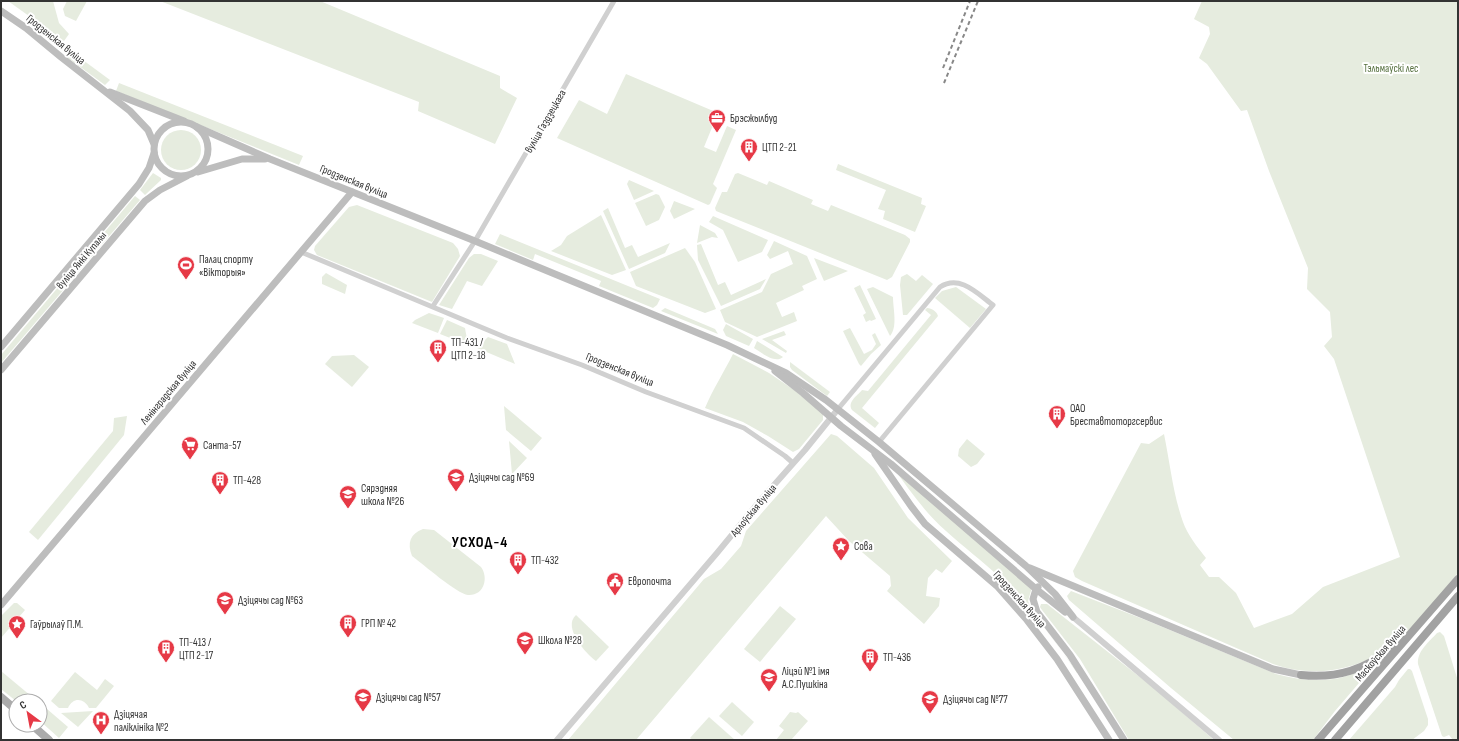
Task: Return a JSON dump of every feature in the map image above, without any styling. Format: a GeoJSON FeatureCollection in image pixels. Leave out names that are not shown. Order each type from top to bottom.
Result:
{"type":"FeatureCollection","features":[{"type":"Feature","properties":{"kind":"highway","name":"Маскоўская вуліца"},"geometry":{"type":"LineString","coordinates":[[1318,740],[1458,579]]}},
{"type":"Feature","properties":{"kind":"highway","name":"Маскоўская вуліца"},"geometry":{"type":"LineString","coordinates":[[1335,740],[1458,596]]}},
{"type":"Feature","properties":{"kind":"highway"},"geometry":{"type":"LineString","coordinates":[[1300,675],[1329,676],[1358,669],[1385,655],[1412,633]]}},
{"type":"Feature","properties":{"kind":"main road","name":"Гродзенская вуліца"},"geometry":{"type":"LineString","coordinates":[[1,10],[26,28],[141,121],[148,130],[154,144]]}},
{"type":"Feature","properties":{"kind":"main road","name":"Гродзенская вуліца"},"geometry":{"type":"LineString","coordinates":[[98,86],[188,123]]}},
{"type":"Feature","properties":{"kind":"main road"},"geometry":{"type":"LineString","coordinates":[[180,122],[188,123],[196,127],[202,132],[206,139],[208,154],[206,161],[195,173],[187,176],[178,177],[169,174],[159,166],[154,153],[154,144],[157,136],[163,129],[171,124],[180,122]]}},
{"type":"Feature","properties":{"kind":"main road","name":"Гродзенская вуліца"},"geometry":{"type":"LineString","coordinates":[[196,127],[270,159],[475,241],[727,345],[786,373],[838,409],[1026,566],[1055,594],[1073,617]]}},
{"type":"Feature","properties":{"kind":"main road","name":"вуліца Янкі Купалы"},"geometry":{"type":"LineString","coordinates":[[1,346],[139,184],[149,168],[154,153]]}},
{"type":"Feature","properties":{"kind":"main road","name":"Гродзенская вуліца"},"geometry":{"type":"LineString","coordinates":[[195,173],[242,159],[270,159]]}},
{"type":"Feature","properties":{"kind":"main road","name":"вуліца Янкі Купалы"},"geometry":{"type":"LineString","coordinates":[[1,370],[145,201],[160,190],[187,176]]}},
{"type":"Feature","properties":{"kind":"main road","name":"Ленінградская вуліца"},"geometry":{"type":"LineString","coordinates":[[1,605],[352,192]]}},
{"type":"Feature","properties":{"kind":"main road","name":"Гродзенская вуліца"},"geometry":{"type":"LineString","coordinates":[[765,364],[803,393],[831,418],[891,464],[1036,589],[1073,617]]}},
{"type":"Feature","properties":{"kind":"main road","name":"Гродзенская вуліца"},"geometry":{"type":"LineString","coordinates":[[870,448],[925,524],[997,586],[1027,620],[1057,659],[1109,740]]}},
{"type":"Feature","properties":{"kind":"main road"},"geometry":{"type":"LineString","coordinates":[[1026,566],[1273,669],[1300,675]]}},
{"type":"Feature","properties":{"kind":"main road","name":"Гродзенская вуліца"},"geometry":{"type":"LineString","coordinates":[[1042,582],[1036,589],[1033,599],[1036,612],[1070,655],[1124,740]]}},
{"type":"Feature","properties":{"kind":"main road"},"geometry":{"type":"LineString","coordinates":[[41,733],[49,740]]}},
{"type":"Feature","properties":{"kind":"street","name":"вуліца Газдзецкага"},"geometry":{"type":"LineString","coordinates":[[475,241],[614,1]]}},
{"type":"Feature","properties":{"kind":"street"},"geometry":{"type":"LineString","coordinates":[[433,306],[475,241]]}},
{"type":"Feature","properties":{"kind":"street","name":"Гродзенская вуліца"},"geometry":{"type":"LineString","coordinates":[[301,252],[508,338],[582,365],[646,392],[744,428],[793,463]]}},
{"type":"Feature","properties":{"kind":"street","name":"Арлоўская вуліца"},"geometry":{"type":"LineString","coordinates":[[557,740],[831,418],[936,290],[952,282],[964,284],[993,305],[879,442]]}},
{"type":"Feature","properties":{"kind":"street","name":"Гродзенская вуліца"},"geometry":{"type":"LineString","coordinates":[[1073,617],[1220,740]]}},
{"type":"Feature","properties":{"kind":"green space"},"geometry":{"type":"Polygon","coordinates":[[[8,1],[53,1],[59,23],[69,34],[64,41],[8,1]]]}},
{"type":"Feature","properties":{"kind":"green space"},"geometry":{"type":"Polygon","coordinates":[[[67,1],[87,1],[76,21],[65,16],[63,9],[67,1]]]}},
{"type":"Feature","properties":{"kind":"green space"},"geometry":{"type":"Polygon","coordinates":[[[160,1],[320,1],[500,76],[500,88],[517,98],[495,144],[418,111],[419,102],[160,1]]]}},
{"type":"Feature","properties":{"kind":"green space","name":"Тэльмаўскі лес"},"geometry":{"type":"Polygon","coordinates":[[[1202,1],[1458,1],[1458,573],[1424,615],[1402,637],[1373,657],[1357,664],[1341,668],[1324,671],[1307,671],[1290,669],[1273,664],[1082,581],[1075,577],[1073,571],[1141,443],[1149,444],[1164,434],[1174,489],[1183,522],[1190,536],[1206,558],[1200,565],[1209,577],[1219,577],[1236,593],[1254,628],[1292,614],[1323,587],[1400,557],[1334,359],[1324,346],[1332,337],[1330,312],[1307,289],[1308,268],[1269,171],[1247,110],[1241,111],[1207,64],[1199,58],[1210,34],[1209,27],[1194,19],[1202,1]]]}},
{"type":"Feature","properties":{"kind":"green space"},"geometry":{"type":"Polygon","coordinates":[[[72,52],[110,80],[105,85],[68,58],[72,52]]]}},
{"type":"Feature","properties":{"kind":"green space"},"geometry":{"type":"Polygon","coordinates":[[[626,74],[718,113],[704,147],[716,152],[727,126],[736,130],[713,184],[717,188],[710,204],[708,205],[557,138],[579,100],[607,114],[626,74]]]}},
{"type":"Feature","properties":{"kind":"green space"},"geometry":{"type":"Polygon","coordinates":[[[119,83],[303,156],[299,165],[116,91],[119,83]]]}},
{"type":"Feature","properties":{"kind":"green space"},"geometry":{"type":"Polygon","coordinates":[[[181,130],[189,132],[195,136],[199,142],[201,150],[199,158],[195,164],[189,168],[181,170],[173,168],[167,164],[163,158],[161,150],[163,142],[167,136],[173,132],[181,130]]]}},
{"type":"Feature","properties":{"kind":"green space"},"geometry":{"type":"Polygon","coordinates":[[[838,164],[922,198],[921,204],[926,206],[915,232],[883,219],[885,211],[878,209],[886,190],[836,170],[838,164]]]}},
{"type":"Feature","properties":{"kind":"green space"},"geometry":{"type":"Polygon","coordinates":[[[153,173],[161,178],[161,180],[145,195],[140,190],[153,173]]]}},
{"type":"Feature","properties":{"kind":"green space"},"geometry":{"type":"Polygon","coordinates":[[[738,173],[767,185],[769,181],[813,200],[811,204],[828,211],[831,205],[905,235],[910,239],[910,242],[892,277],[887,280],[716,211],[715,208],[722,192],[727,192],[735,174],[738,173]]]}},
{"type":"Feature","properties":{"kind":"green space"},"geometry":{"type":"Polygon","coordinates":[[[629,180],[654,191],[634,200],[627,184],[629,180]]]}},
{"type":"Feature","properties":{"kind":"green space"},"geometry":{"type":"Polygon","coordinates":[[[656,194],[659,195],[665,207],[659,220],[646,226],[635,203],[656,194]]]}},
{"type":"Feature","properties":{"kind":"green space"},"geometry":{"type":"Polygon","coordinates":[[[135,196],[140,200],[1,363],[1,355],[135,196]]]}},
{"type":"Feature","properties":{"kind":"green space"},"geometry":{"type":"Polygon","coordinates":[[[674,201],[695,209],[674,219],[670,211],[674,201]]]}},
{"type":"Feature","properties":{"kind":"green space"},"geometry":{"type":"Polygon","coordinates":[[[357,205],[453,243],[458,249],[460,256],[432,302],[317,255],[314,250],[315,246],[349,207],[357,205]]]}},
{"type":"Feature","properties":{"kind":"green space"},"geometry":{"type":"Polygon","coordinates":[[[608,208],[625,248],[632,245],[638,257],[670,243],[665,253],[629,269],[603,211],[608,208]]]}},
{"type":"Feature","properties":{"kind":"green space"},"geometry":{"type":"Polygon","coordinates":[[[601,215],[626,270],[612,275],[551,251],[561,245],[567,236],[601,215]]]}},
{"type":"Feature","properties":{"kind":"green space"},"geometry":{"type":"Polygon","coordinates":[[[713,216],[768,240],[762,252],[738,262],[723,230],[709,222],[713,216]]]}},
{"type":"Feature","properties":{"kind":"green space"},"geometry":{"type":"Polygon","coordinates":[[[700,225],[715,233],[718,238],[712,237],[697,243],[700,225]]]}},
{"type":"Feature","properties":{"kind":"green space"},"geometry":{"type":"Polygon","coordinates":[[[500,234],[660,299],[657,305],[653,308],[599,286],[601,281],[535,254],[533,260],[495,244],[500,234]]]}},
{"type":"Feature","properties":{"kind":"green space"},"geometry":{"type":"Polygon","coordinates":[[[774,241],[807,256],[817,279],[802,286],[804,290],[776,303],[782,317],[794,312],[797,321],[757,337],[725,322],[720,310],[762,292],[771,274],[793,264],[788,251],[770,259],[767,255],[774,241]]]}},
{"type":"Feature","properties":{"kind":"green space"},"geometry":{"type":"Polygon","coordinates":[[[701,244],[718,285],[725,282],[731,295],[766,279],[760,289],[721,306],[698,260],[697,245],[701,244]]]}},
{"type":"Feature","properties":{"kind":"green space"},"geometry":{"type":"Polygon","coordinates":[[[685,248],[695,262],[716,309],[705,313],[636,286],[630,272],[685,248]]]}},
{"type":"Feature","properties":{"kind":"green space"},"geometry":{"type":"Polygon","coordinates":[[[474,254],[481,254],[498,261],[482,286],[467,281],[452,309],[439,305],[469,258],[474,254]]]}},
{"type":"Feature","properties":{"kind":"green space"},"geometry":{"type":"Polygon","coordinates":[[[814,258],[848,271],[824,281],[814,258]]]}},
{"type":"Feature","properties":{"kind":"green space"},"geometry":{"type":"Polygon","coordinates":[[[326,273],[347,285],[345,294],[322,284],[322,277],[326,273]]]}},
{"type":"Feature","properties":{"kind":"green space"},"geometry":{"type":"Polygon","coordinates":[[[907,274],[916,281],[922,275],[933,284],[907,315],[903,315],[900,285],[901,277],[907,274]]]}},
{"type":"Feature","properties":{"kind":"green space"},"geometry":{"type":"Polygon","coordinates":[[[860,285],[876,319],[871,321],[866,322],[863,315],[866,313],[854,288],[860,285]]]}},
{"type":"Feature","properties":{"kind":"green space"},"geometry":{"type":"Polygon","coordinates":[[[873,287],[893,297],[894,328],[890,336],[867,289],[873,287]]]}},
{"type":"Feature","properties":{"kind":"green space"},"geometry":{"type":"Polygon","coordinates":[[[956,287],[986,309],[970,328],[935,298],[942,291],[956,287]]]}},
{"type":"Feature","properties":{"kind":"green space"},"geometry":{"type":"Polygon","coordinates":[[[665,308],[715,329],[718,334],[661,311],[665,308]]]}},
{"type":"Feature","properties":{"kind":"green space"},"geometry":{"type":"Polygon","coordinates":[[[927,308],[934,310],[938,316],[862,408],[879,423],[875,428],[852,410],[851,404],[862,390],[868,391],[931,315],[925,310],[927,308]]]}},
{"type":"Feature","properties":{"kind":"green space"},"geometry":{"type":"Polygon","coordinates":[[[429,313],[444,318],[438,333],[412,323],[429,313]]]}},
{"type":"Feature","properties":{"kind":"green space"},"geometry":{"type":"Polygon","coordinates":[[[447,320],[465,328],[468,345],[440,334],[447,320]]]}},
{"type":"Feature","properties":{"kind":"green space"},"geometry":{"type":"Polygon","coordinates":[[[726,324],[753,339],[749,346],[726,336],[723,330],[726,324]]]}},
{"type":"Feature","properties":{"kind":"green space"},"geometry":{"type":"Polygon","coordinates":[[[850,328],[864,354],[872,350],[876,344],[872,335],[875,333],[881,345],[861,366],[843,331],[850,328]]]}},
{"type":"Feature","properties":{"kind":"green space"},"geometry":{"type":"Polygon","coordinates":[[[784,331],[786,335],[772,340],[787,351],[786,353],[762,339],[784,331]]]}},
{"type":"Feature","properties":{"kind":"green space"},"geometry":{"type":"Polygon","coordinates":[[[488,337],[507,344],[515,364],[477,348],[488,337]]]}},
{"type":"Feature","properties":{"kind":"green space"},"geometry":{"type":"Polygon","coordinates":[[[757,341],[783,357],[780,359],[772,359],[765,355],[754,348],[757,341]]]}},
{"type":"Feature","properties":{"kind":"green space"},"geometry":{"type":"Polygon","coordinates":[[[733,354],[769,373],[794,390],[823,413],[823,420],[799,449],[793,452],[743,422],[705,408],[733,354]]]}},
{"type":"Feature","properties":{"kind":"green space"},"geometry":{"type":"Polygon","coordinates":[[[354,355],[369,367],[352,387],[325,364],[332,356],[354,355]]]}},
{"type":"Feature","properties":{"kind":"green space"},"geometry":{"type":"Polygon","coordinates":[[[790,362],[830,392],[827,396],[792,370],[790,367],[790,362]]]}},
{"type":"Feature","properties":{"kind":"green space"},"geometry":{"type":"Polygon","coordinates":[[[504,406],[542,438],[531,451],[506,430],[504,406]]]}},
{"type":"Feature","properties":{"kind":"green space"},"geometry":{"type":"Polygon","coordinates":[[[127,416],[124,435],[38,540],[29,532],[113,431],[114,418],[127,416]]]}},
{"type":"Feature","properties":{"kind":"green space"},"geometry":{"type":"Polygon","coordinates":[[[831,434],[837,436],[874,468],[908,518],[952,561],[942,573],[936,569],[928,578],[926,596],[940,598],[939,606],[924,624],[887,591],[891,586],[890,576],[849,541],[826,516],[636,740],[568,740],[704,579],[721,569],[741,546],[746,531],[831,434]]]}},
{"type":"Feature","properties":{"kind":"green space"},"geometry":{"type":"Polygon","coordinates":[[[967,439],[985,454],[977,464],[971,467],[958,456],[959,449],[967,439]]]}},
{"type":"Feature","properties":{"kind":"green space"},"geometry":{"type":"Polygon","coordinates":[[[509,441],[527,458],[512,474],[509,441]]]}},
{"type":"Feature","properties":{"kind":"green space"},"geometry":{"type":"Polygon","coordinates":[[[892,466],[1032,587],[1028,601],[1032,611],[1043,626],[1031,611],[993,571],[938,524],[917,500],[892,466]]]}},
{"type":"Feature","properties":{"kind":"green space"},"geometry":{"type":"Polygon","coordinates":[[[423,529],[434,530],[481,567],[485,576],[485,581],[484,586],[478,593],[468,595],[456,590],[412,556],[410,543],[412,536],[423,529]]]}},
{"type":"Feature","properties":{"kind":"green space"},"geometry":{"type":"Polygon","coordinates":[[[1071,591],[1276,674],[1292,678],[1316,680],[1340,678],[1362,672],[1365,676],[1335,711],[1313,740],[1234,740],[1069,600],[1067,596],[1071,591]]]}},
{"type":"Feature","properties":{"kind":"green space"},"geometry":{"type":"Polygon","coordinates":[[[14,603],[17,603],[25,610],[1,638],[1,616],[14,603]]]}},
{"type":"Feature","properties":{"kind":"green space"},"geometry":{"type":"Polygon","coordinates":[[[1041,604],[1047,604],[1155,689],[1214,740],[1129,740],[1080,659],[1042,610],[1040,607],[1041,604]]]}},
{"type":"Feature","properties":{"kind":"green space"},"geometry":{"type":"Polygon","coordinates":[[[780,606],[796,619],[760,662],[744,649],[780,606]]]}},
{"type":"Feature","properties":{"kind":"green space"},"geometry":{"type":"Polygon","coordinates":[[[576,615],[609,647],[596,661],[587,653],[577,640],[572,626],[572,620],[576,615]]]}},
{"type":"Feature","properties":{"kind":"green space"},"geometry":{"type":"Polygon","coordinates":[[[1440,632],[1444,636],[1458,681],[1458,740],[1453,740],[1449,735],[1444,737],[1442,736],[1418,664],[1421,651],[1437,633],[1440,632]]]}},
{"type":"Feature","properties":{"kind":"green space"},"geometry":{"type":"Polygon","coordinates":[[[1408,669],[1412,671],[1428,719],[1428,725],[1424,731],[1412,740],[1349,740],[1395,687],[1408,669]]]}},
{"type":"Feature","properties":{"kind":"green space"},"geometry":{"type":"Polygon","coordinates":[[[1,671],[27,693],[8,693],[8,695],[1,689],[1,671]]]}},
{"type":"Feature","properties":{"kind":"green space"},"geometry":{"type":"Polygon","coordinates":[[[75,672],[97,690],[105,679],[114,686],[96,708],[89,708],[84,702],[78,700],[70,704],[68,708],[59,708],[51,701],[75,672]]]}},
{"type":"Feature","properties":{"kind":"green space"},"geometry":{"type":"Polygon","coordinates":[[[732,702],[754,722],[742,736],[719,716],[732,702]]]}},
{"type":"Feature","properties":{"kind":"green space"},"geometry":{"type":"Polygon","coordinates":[[[48,710],[68,727],[59,738],[48,728],[48,710]]]}},
{"type":"Feature","properties":{"kind":"green space"},"geometry":{"type":"Polygon","coordinates":[[[93,711],[78,727],[61,713],[93,711]]]}},
{"type":"Feature","properties":{"kind":"green space"},"geometry":{"type":"Polygon","coordinates":[[[790,712],[798,712],[808,721],[791,740],[776,740],[784,730],[779,726],[790,712]]]}},
{"type":"Feature","properties":{"kind":"green space"},"geometry":{"type":"Polygon","coordinates":[[[709,717],[735,740],[693,740],[690,738],[709,717]]]}},
{"type":"Feature","properties":{"kind":"railway"},"geometry":{"type":"LineString","coordinates":[[943,68],[970,1]]}},
{"type":"Feature","properties":{"kind":"railway"},"geometry":{"type":"LineString","coordinates":[[944,83],[978,1]]}},
{"type":"Feature","properties":{"kind":"place","name":"Брэсжылбуд"},"geometry":{"type":"Point","coordinates":[717,133]}},
{"type":"Feature","properties":{"kind":"place","name":"ЦТП 2-21"},"geometry":{"type":"Point","coordinates":[749,162]}},
{"type":"Feature","properties":{"kind":"place","name":"Палац спорту «Вікторыя»"},"geometry":{"type":"Point","coordinates":[186,280]}},
{"type":"Feature","properties":{"kind":"place","name":"ТП-431 / ЦТП 2-18"},"geometry":{"type":"Point","coordinates":[438,363]}},
{"type":"Feature","properties":{"kind":"place","name":"ОАО Бреставтоторгсервис"},"geometry":{"type":"Point","coordinates":[1057,429]}},
{"type":"Feature","properties":{"kind":"place","name":"Санта-57"},"geometry":{"type":"Point","coordinates":[190,460]}},
{"type":"Feature","properties":{"kind":"place","name":"Дзіцячы сад №69"},"geometry":{"type":"Point","coordinates":[456,492]}},
{"type":"Feature","properties":{"kind":"place","name":"ТП-428"},"geometry":{"type":"Point","coordinates":[220,495]}},
{"type":"Feature","properties":{"kind":"place","name":"Сярэдняя школа №26"},"geometry":{"type":"Point","coordinates":[348,509]}},
{"type":"Feature","properties":{"kind":"place","name":"Сова"},"geometry":{"type":"Point","coordinates":[841,561]}},
{"type":"Feature","properties":{"kind":"place","name":"ТП-432"},"geometry":{"type":"Point","coordinates":[518,575]}},
{"type":"Feature","properties":{"kind":"place","name":"Европочта"},"geometry":{"type":"Point","coordinates":[615,596]}},
{"type":"Feature","properties":{"kind":"place","name":"Дзіцячы сад №63"},"geometry":{"type":"Point","coordinates":[225,615]}},
{"type":"Feature","properties":{"kind":"place","name":"ГРП № 42"},"geometry":{"type":"Point","coordinates":[348,638]}},
{"type":"Feature","properties":{"kind":"place","name":"Гаўрылаў П.М."},"geometry":{"type":"Point","coordinates":[17,639]}},
{"type":"Feature","properties":{"kind":"place","name":"Школа №28"},"geometry":{"type":"Point","coordinates":[525,655]}},
{"type":"Feature","properties":{"kind":"place","name":"ТП-413 / ЦТП 2-17"},"geometry":{"type":"Point","coordinates":[166,663]}},
{"type":"Feature","properties":{"kind":"place","name":"ТП-436"},"geometry":{"type":"Point","coordinates":[870,672]}},
{"type":"Feature","properties":{"kind":"place","name":"Ліцэй №1 імя А.С.Пушкіна"},"geometry":{"type":"Point","coordinates":[769,692]}},
{"type":"Feature","properties":{"kind":"place","name":"Дзіцячы сад №57"},"geometry":{"type":"Point","coordinates":[363,712]}},
{"type":"Feature","properties":{"kind":"place","name":"Дзіцячы сад №77"},"geometry":{"type":"Point","coordinates":[930,714]}},
{"type":"Feature","properties":{"kind":"place","name":"Дзіцячая паліклініка №2"},"geometry":{"type":"Point","coordinates":[101,735]}},
{"type":"Feature","properties":{"kind":"district","name":"УСХОД-4"},"geometry":{"type":"Point","coordinates":[480,542]}}]}
